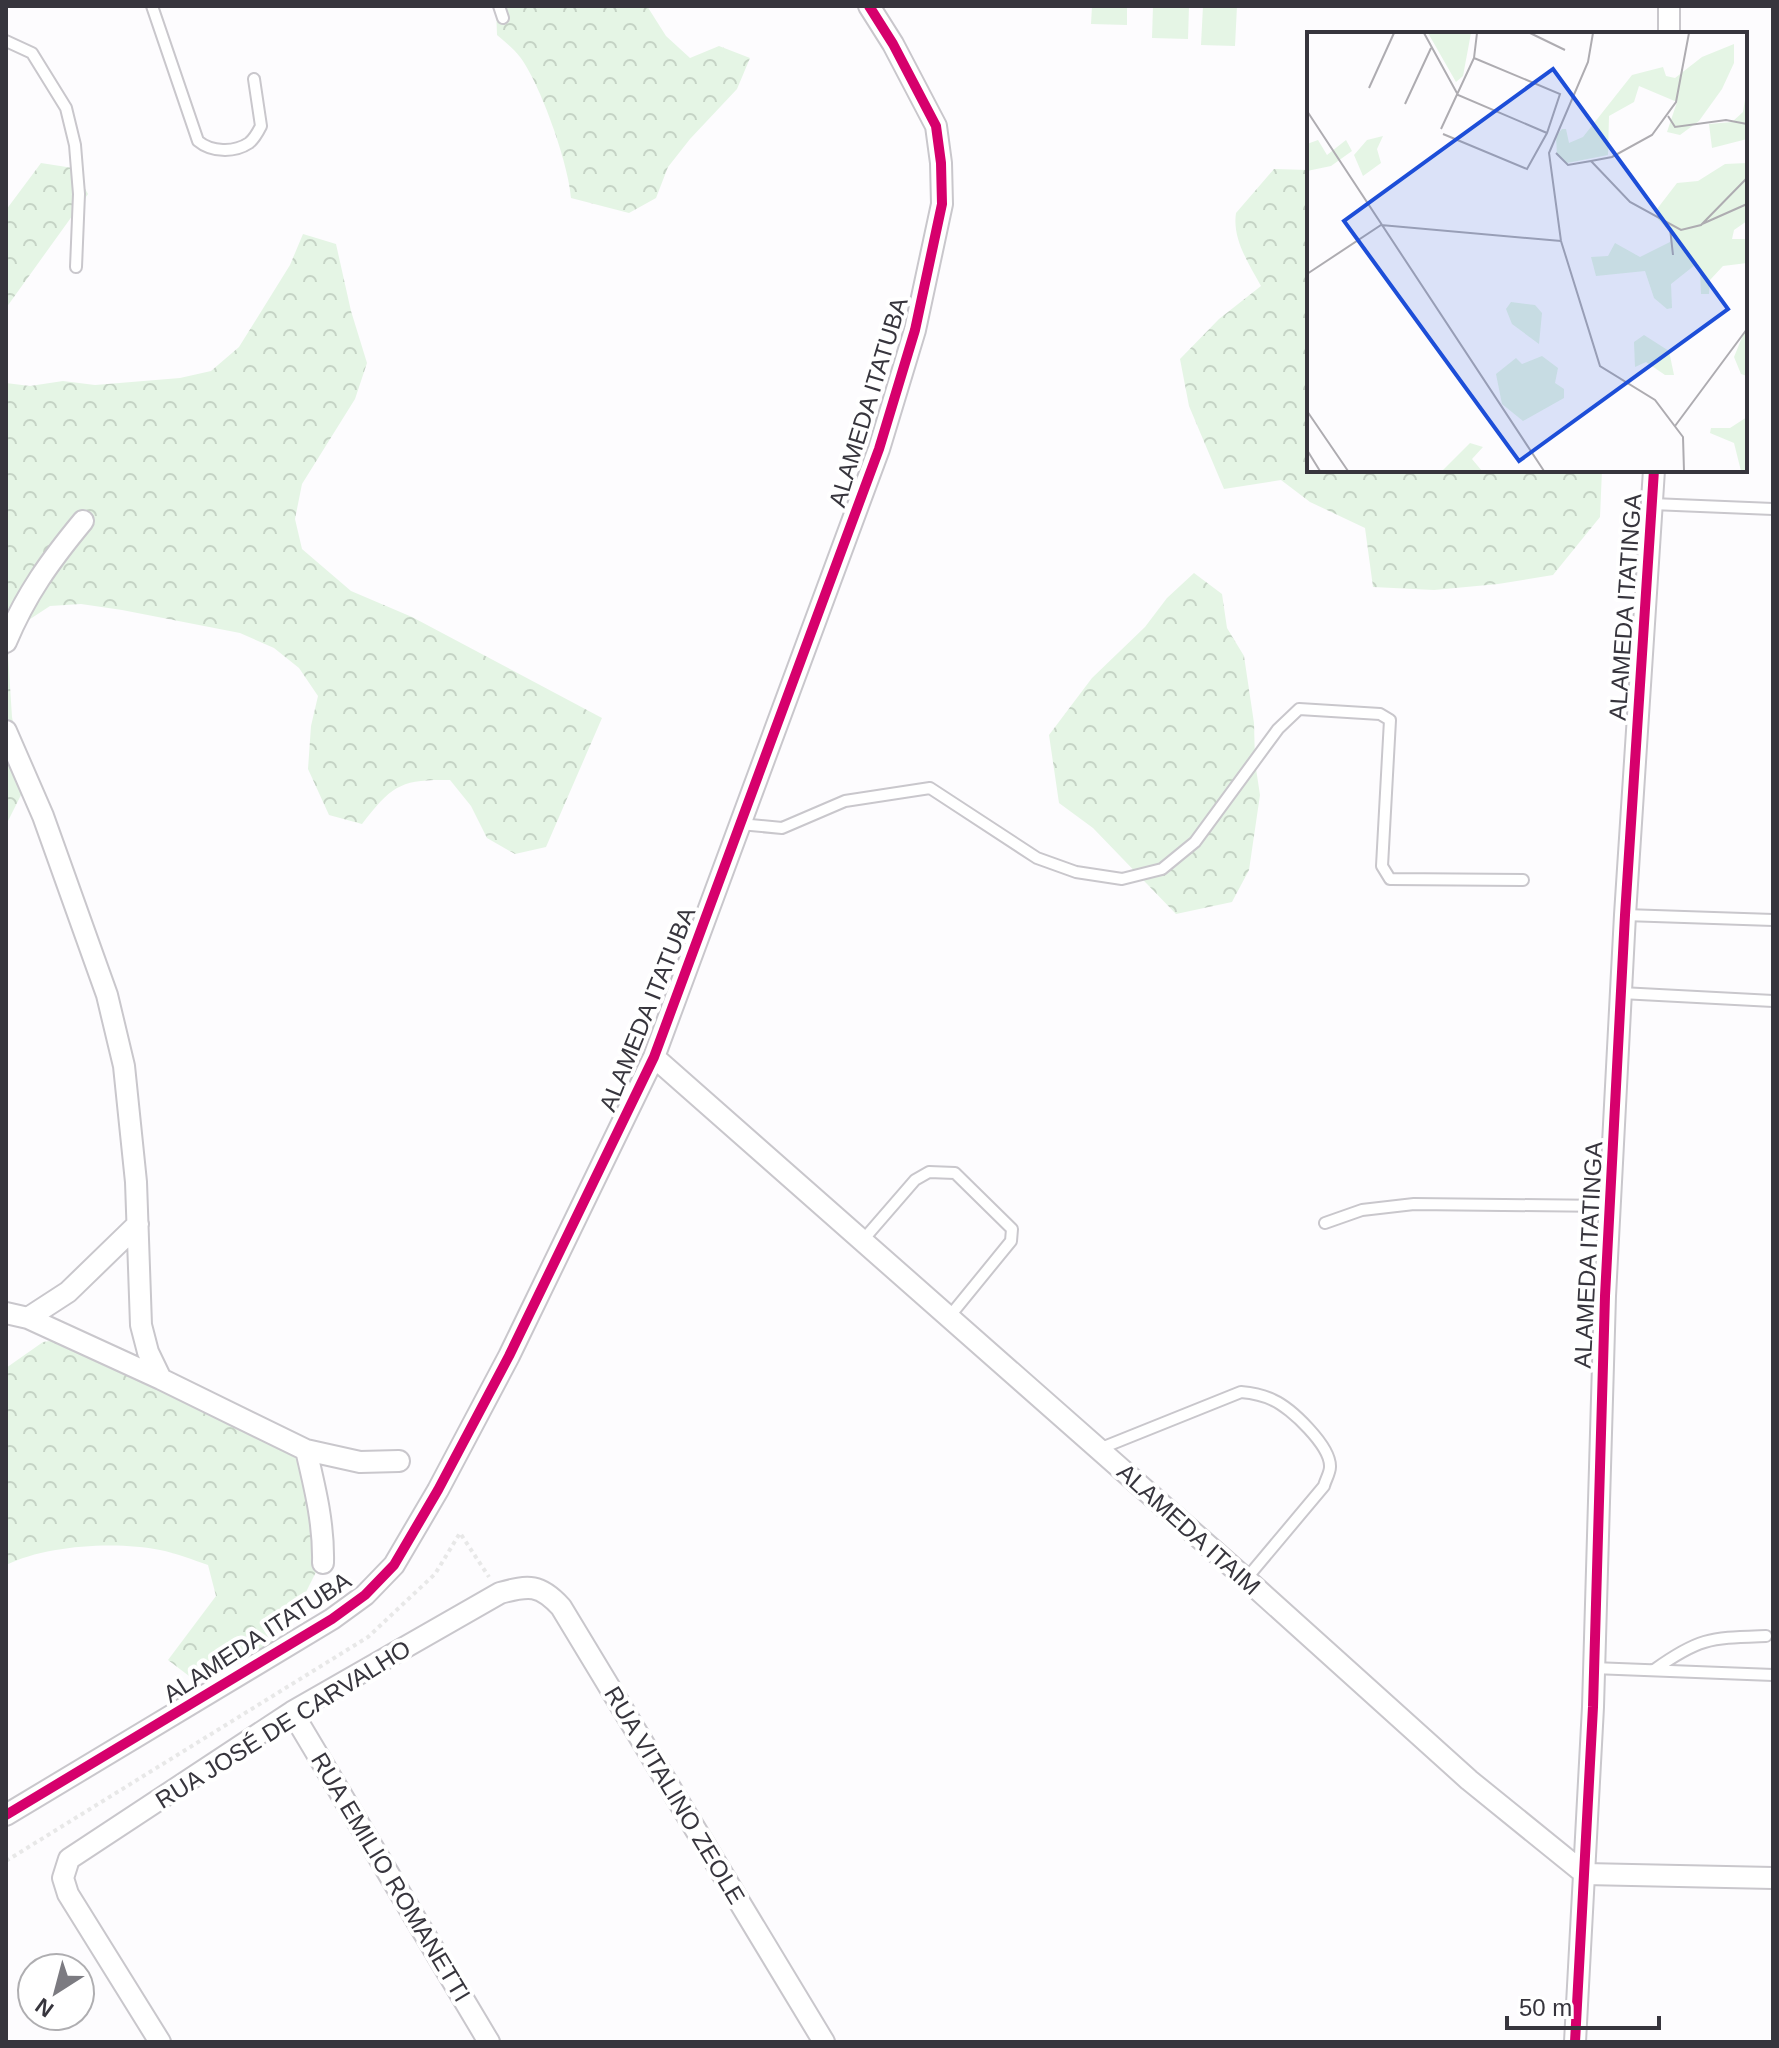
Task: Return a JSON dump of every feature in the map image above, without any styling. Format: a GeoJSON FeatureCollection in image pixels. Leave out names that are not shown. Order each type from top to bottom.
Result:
{"type":"FeatureCollection","features":[{"type":"Feature","properties":{"kind":"street","name":"ALAMEDA ITATUBA"},"geometry":{"type":"LineString","coordinates":[[6,1815],[332,1619],[365,1595],[394,1565],[502,1369],[654,1057],[879,449],[915,330],[942,204],[936,126],[869,6]]}},
{"type":"Feature","properties":{"kind":"street"},"geometry":{"type":"LineString","coordinates":[[1669,6],[1669,32]]}},
{"type":"Feature","properties":{"kind":"street","name":"ALAMEDA ITATINGA"},"geometry":{"type":"LineString","coordinates":[[1575,2042],[1585,1874],[1610,1206],[1654,472]]}},
{"type":"Feature","properties":{"kind":"street"},"geometry":{"type":"LineString","coordinates":[[6,642],[24,601],[83,521]]}},
{"type":"Feature","properties":{"kind":"street"},"geometry":{"type":"LineString","coordinates":[[6,731],[43,816],[107,995],[124,1066],[138,1224],[141,1325],[148,1352],[161,1379]]}},
{"type":"Feature","properties":{"kind":"street","name":"ALAMEDA ITAIM"},"geometry":{"type":"LineString","coordinates":[[654,1057],[1469,1780],[1585,1874]]}},
{"type":"Feature","properties":{"kind":"street"},"geometry":{"type":"LineString","coordinates":[[28,1318],[68,1292],[138,1224]]}},
{"type":"Feature","properties":{"kind":"street"},"geometry":{"type":"LineString","coordinates":[[6,1313],[28,1318],[306,1450],[360,1462],[399,1461]]}},
{"type":"Feature","properties":{"kind":"street"},"geometry":{"type":"LineString","coordinates":[[306,1450],[324,1538],[323,1563]]}},
{"type":"Feature","properties":{"kind":"street","name":"RUA VITALINO ZEOLE"},"geometry":{"type":"LineString","coordinates":[[500,1593],[531,1587],[547,1592],[561,1607],[824,2042]]}},
{"type":"Feature","properties":{"kind":"street","name":"RUA JOSÉ DE CARVALHO"},"geometry":{"type":"LineString","coordinates":[[160,2042],[68,1894],[63,1878],[69,1859],[292,1712],[500,1593]]}},
{"type":"Feature","properties":{"kind":"street","name":"RUA EMILIO ROMANETTI"},"geometry":{"type":"LineString","coordinates":[[292,1712],[489,2042]]}},
{"type":"Feature","properties":{"kind":"street"},"geometry":{"type":"LineString","coordinates":[[1585,1874],[1773,1878]]}},
{"type":"Feature","properties":{"kind":"lane"},"geometry":{"type":"LineString","coordinates":[[152,6],[198,141],[206,148],[237,148],[251,142],[261,126],[254,79]]}},
{"type":"Feature","properties":{"kind":"lane"},"geometry":{"type":"LineString","coordinates":[[499,6],[503,18]]}},
{"type":"Feature","properties":{"kind":"lane"},"geometry":{"type":"LineString","coordinates":[[6,41],[32,53],[66,108],[75,145],[79,194],[76,267]]}},
{"type":"Feature","properties":{"kind":"lane"},"geometry":{"type":"LineString","coordinates":[[1652,504],[1773,509]]}},
{"type":"Feature","properties":{"kind":"lane"},"geometry":{"type":"LineString","coordinates":[[740,824],[782,828],[845,801],[930,788],[1037,858],[1076,872],[1122,879],[1162,869],[1195,842],[1278,729],[1299,709],[1380,714],[1390,720],[1382,866],[1390,879],[1523,880]]}},
{"type":"Feature","properties":{"kind":"lane"},"geometry":{"type":"LineString","coordinates":[[1625,915],[1773,920]]}},
{"type":"Feature","properties":{"kind":"lane"},"geometry":{"type":"LineString","coordinates":[[1621,993],[1773,1001]]}},
{"type":"Feature","properties":{"kind":"lane"},"geometry":{"type":"LineString","coordinates":[[863,1240],[915,1180],[929,1172],[955,1173],[1012,1229],[1011,1241],[949,1317]]}},
{"type":"Feature","properties":{"kind":"lane"},"geometry":{"type":"LineString","coordinates":[[1325,1223],[1362,1210],[1414,1204],[1610,1206]]}},
{"type":"Feature","properties":{"kind":"lane"},"geometry":{"type":"LineString","coordinates":[[1099,1449],[1241,1392],[1255,1393],[1275,1401],[1293,1415],[1326,1450],[1330,1468],[1324,1486],[1246,1579]]}},
{"type":"Feature","properties":{"kind":"lane"},"geometry":{"type":"LineString","coordinates":[[1654,1670],[1681,1651],[1715,1637],[1766,1636]]}},
{"type":"Feature","properties":{"kind":"lane"},"geometry":{"type":"LineString","coordinates":[[1593,1668],[1773,1675]]}},
{"type":"Feature","properties":{"kind":"path"},"geometry":{"type":"LineString","coordinates":[[6,1861],[368,1637],[435,1574],[460,1533],[500,1593]]}},
{"type":"Feature","properties":{"kind":"green space"},"geometry":{"type":"Polygon","coordinates":[[[496,6],[647,6],[666,36],[690,58],[719,46],[750,58],[737,89],[668,167],[656,198],[629,213],[571,198],[559,146],[536,85],[520,57],[497,35],[496,6]]]}},
{"type":"Feature","properties":{"kind":"green space"},"geometry":{"type":"Polygon","coordinates":[[[1092,6],[1127,6],[1127,25],[1091,24],[1092,6]]]}},
{"type":"Feature","properties":{"kind":"green space"},"geometry":{"type":"Polygon","coordinates":[[[1153,6],[1189,6],[1188,39],[1152,38],[1153,6]]]}},
{"type":"Feature","properties":{"kind":"green space"},"geometry":{"type":"Polygon","coordinates":[[[1203,6],[1237,6],[1235,46],[1201,45],[1203,6]]]}},
{"type":"Feature","properties":{"kind":"green space"},"geometry":{"type":"Polygon","coordinates":[[[41,163],[73,168],[88,194],[6,308],[6,210],[41,163]]]}},
{"type":"Feature","properties":{"kind":"green space"},"geometry":{"type":"Polygon","coordinates":[[[1274,169],[1307,170],[1307,472],[1602,472],[1600,517],[1553,575],[1434,590],[1373,587],[1365,528],[1310,502],[1281,480],[1224,489],[1189,406],[1180,359],[1219,319],[1261,286],[1239,242],[1236,213],[1274,169]]]}},
{"type":"Feature","properties":{"kind":"green space"},"geometry":{"type":"Polygon","coordinates":[[[303,234],[336,244],[367,363],[355,399],[302,484],[295,519],[302,549],[351,591],[412,617],[602,718],[546,847],[515,854],[487,838],[471,806],[450,780],[420,781],[399,787],[362,824],[329,815],[308,769],[311,726],[318,696],[299,668],[274,648],[240,633],[81,604],[50,606],[21,625],[8,655],[12,717],[25,787],[6,825],[6,383],[30,386],[63,381],[95,385],[180,378],[211,371],[239,347],[290,265],[303,234]]]}},
{"type":"Feature","properties":{"kind":"green space"},"geometry":{"type":"Polygon","coordinates":[[[1194,573],[1222,594],[1227,628],[1244,656],[1260,795],[1249,870],[1232,902],[1176,914],[1093,828],[1059,803],[1049,735],[1092,678],[1145,627],[1167,598],[1194,573]]]}},
{"type":"Feature","properties":{"kind":"green space"},"geometry":{"type":"Polygon","coordinates":[[[76,1337],[280,1441],[304,1465],[327,1550],[300,1604],[257,1661],[228,1680],[193,1679],[168,1660],[216,1596],[208,1565],[160,1550],[103,1546],[61,1549],[6,1565],[6,1368],[43,1342],[76,1337]]]}},
{"type":"Feature","properties":{"kind":"cycle path"},"geometry":{"type":"LineString","coordinates":[[6,1815],[332,1619],[365,1595],[394,1565],[509,1356],[654,1057],[879,449],[915,330],[942,204],[936,126],[893,44],[869,6]]}},
{"type":"Feature","properties":{"kind":"cycle path"},"geometry":{"type":"LineString","coordinates":[[1575,2042],[1593,1707],[1605,1296],[1625,915],[1654,472]]}}]}
